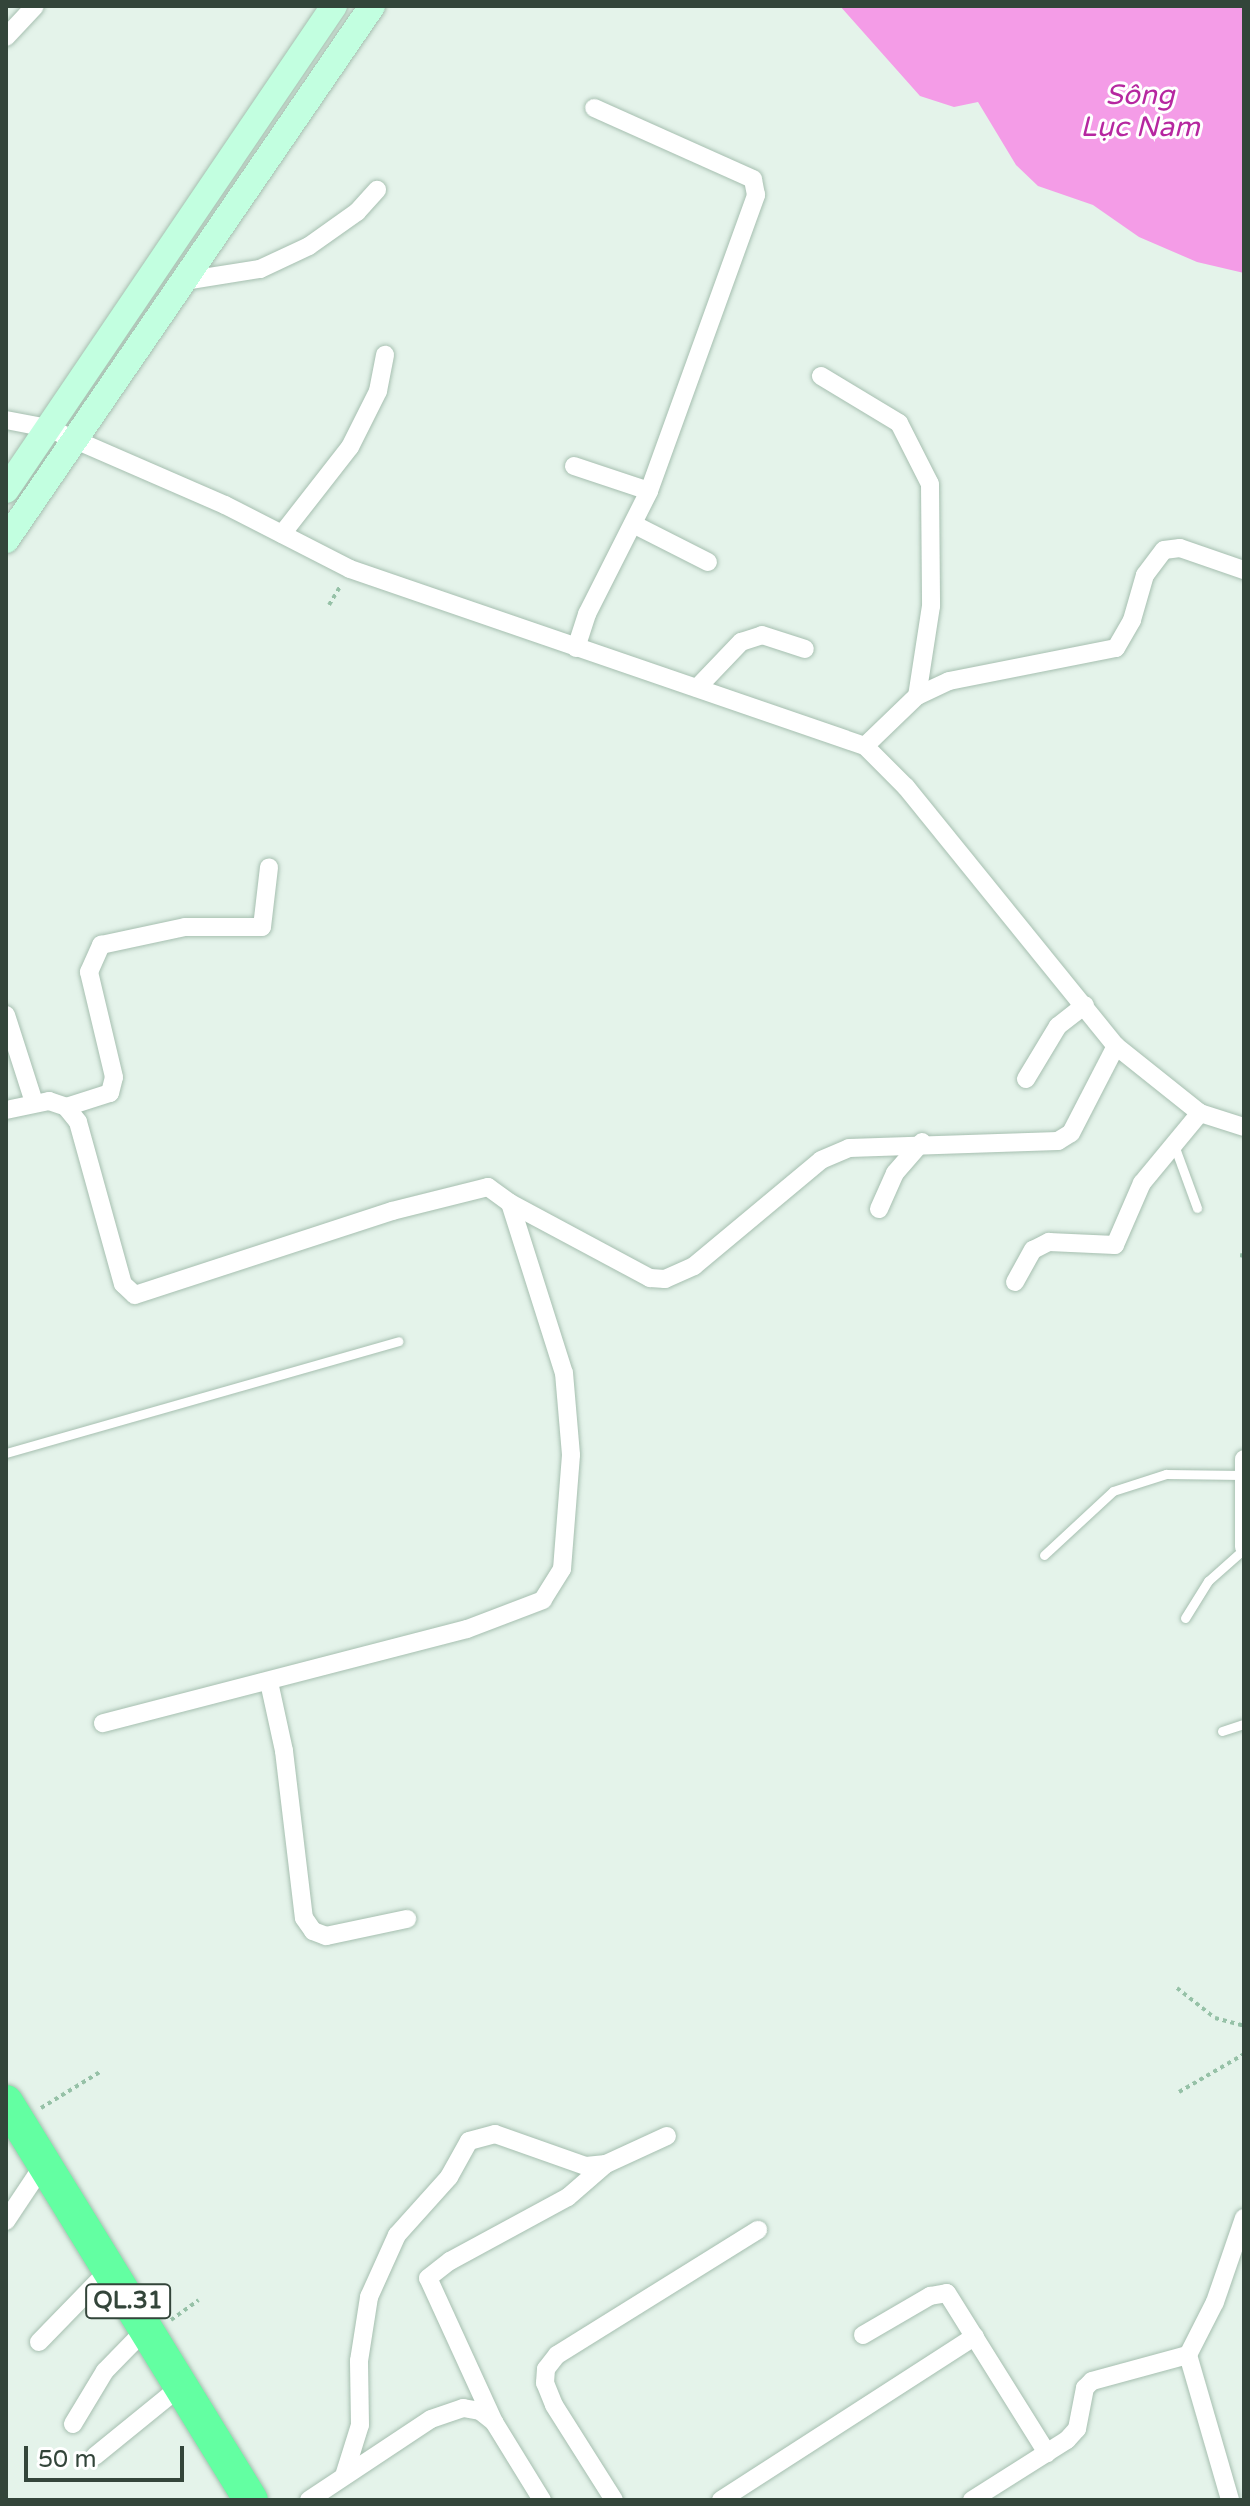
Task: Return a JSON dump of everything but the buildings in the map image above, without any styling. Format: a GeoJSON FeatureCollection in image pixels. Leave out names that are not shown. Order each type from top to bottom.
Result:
{"type":"FeatureCollection","features":[{"type":"Feature","properties":{"kind":"highway","name":"QL.31"},"geometry":{"type":"LineString","coordinates":[[12,2112],[251,2500]]}},
{"type":"Feature","properties":{"kind":"street"},"geometry":{"type":"LineString","coordinates":[[6,37],[35,6]]}},
{"type":"Feature","properties":{"kind":"street"},"geometry":{"type":"LineString","coordinates":[[6,490],[334,6]]}},
{"type":"Feature","properties":{"kind":"street"},"geometry":{"type":"LineString","coordinates":[[6,540],[372,6]]}},
{"type":"Feature","properties":{"kind":"street"},"geometry":{"type":"LineString","coordinates":[[576,648],[587,614],[649,491],[756,195],[753,179],[594,108]]}},
{"type":"Feature","properties":{"kind":"street"},"geometry":{"type":"LineString","coordinates":[[184,281],[260,269],[309,246],[357,212],[377,190]]}},
{"type":"Feature","properties":{"kind":"street"},"geometry":{"type":"LineString","coordinates":[[282,534],[350,447],[378,391],[385,355]]}},
{"type":"Feature","properties":{"kind":"street"},"geometry":{"type":"LineString","coordinates":[[821,376],[899,423],[930,484],[931,606],[917,696]]}},
{"type":"Feature","properties":{"kind":"street"},"geometry":{"type":"LineString","coordinates":[[6,420],[48,428],[282,534],[350,569],[865,746],[906,787],[1116,1046],[1200,1113],[1244,1127]]}},
{"type":"Feature","properties":{"kind":"street"},"geometry":{"type":"LineString","coordinates":[[574,466],[649,491]]}},
{"type":"Feature","properties":{"kind":"street"},"geometry":{"type":"LineString","coordinates":[[633,524],[708,562]]}},
{"type":"Feature","properties":{"kind":"street"},"geometry":{"type":"LineString","coordinates":[[865,746],[917,696],[980,674],[1084,659],[1116,648],[1132,620],[1150,566],[1164,550],[1180,548],[1244,570]]}},
{"type":"Feature","properties":{"kind":"street"},"geometry":{"type":"LineString","coordinates":[[697,688],[741,642],[762,635],[805,649]]}},
{"type":"Feature","properties":{"kind":"street"},"geometry":{"type":"LineString","coordinates":[[6,1110],[34,1102],[66,1107],[110,1093],[114,1077],[89,972],[101,945],[185,927],[262,927],[269,867]]}},
{"type":"Feature","properties":{"kind":"street"},"geometry":{"type":"LineString","coordinates":[[1026,1079],[1058,1026],[1085,1005]]}},
{"type":"Feature","properties":{"kind":"street"},"geometry":{"type":"LineString","coordinates":[[6,1015],[34,1102]]}},
{"type":"Feature","properties":{"kind":"street"},"geometry":{"type":"LineString","coordinates":[[66,1107],[78,1122],[96,1176],[123,1284],[135,1295],[468,1190],[488,1187],[510,1203],[650,1278],[665,1279],[694,1266],[821,1160],[849,1148],[922,1142],[1058,1141],[1071,1133],[1116,1046]]}},
{"type":"Feature","properties":{"kind":"street"},"geometry":{"type":"LineString","coordinates":[[1015,1282],[1033,1250],[1049,1242],[1115,1245],[1142,1183],[1173,1141],[1200,1113]]}},
{"type":"Feature","properties":{"kind":"street"},"geometry":{"type":"LineString","coordinates":[[879,1209],[895,1173],[922,1142]]}},
{"type":"Feature","properties":{"kind":"street"},"geometry":{"type":"LineString","coordinates":[[103,1723],[233,1686],[269,1682],[526,1611],[557,1584],[571,1455],[564,1373],[510,1203]]}},
{"type":"Feature","properties":{"kind":"street"},"geometry":{"type":"LineString","coordinates":[[1243,1467],[1244,1548]]}},
{"type":"Feature","properties":{"kind":"street"},"geometry":{"type":"LineString","coordinates":[[269,1682],[284,1751],[304,1918],[313,1931],[326,1936],[407,1919]]}},
{"type":"Feature","properties":{"kind":"street"},"geometry":{"type":"LineString","coordinates":[[344,2476],[360,2425],[359,2361],[369,2297],[397,2235],[449,2177],[469,2141],[495,2134],[573,2163],[606,2164]]}},
{"type":"Feature","properties":{"kind":"street"},"geometry":{"type":"LineString","coordinates":[[542,2500],[494,2422],[428,2278],[450,2261],[568,2197],[606,2164],[667,2136]]}},
{"type":"Feature","properties":{"kind":"street"},"geometry":{"type":"LineString","coordinates":[[6,2221],[44,2164]]}},
{"type":"Feature","properties":{"kind":"street"},"geometry":{"type":"LineString","coordinates":[[1230,2500],[1188,2355],[1215,2302],[1244,2218]]}},
{"type":"Feature","properties":{"kind":"street"},"geometry":{"type":"LineString","coordinates":[[614,2500],[554,2405],[545,2383],[546,2369],[557,2355],[758,2230]]}},
{"type":"Feature","properties":{"kind":"street"},"geometry":{"type":"LineString","coordinates":[[39,2342],[109,2270]]}},
{"type":"Feature","properties":{"kind":"street"},"geometry":{"type":"LineString","coordinates":[[863,2335],[939,2293],[947,2293],[1047,2453]]}},
{"type":"Feature","properties":{"kind":"street"},"geometry":{"type":"LineString","coordinates":[[73,2424],[105,2371],[148,2333]]}},
{"type":"Feature","properties":{"kind":"street"},"geometry":{"type":"LineString","coordinates":[[721,2500],[975,2336]]}},
{"type":"Feature","properties":{"kind":"street"},"geometry":{"type":"LineString","coordinates":[[981,2498],[1077,2429],[1085,2388],[1092,2381],[1188,2355]]}},
{"type":"Feature","properties":{"kind":"street"},"geometry":{"type":"LineString","coordinates":[[95,2456],[181,2386]]}},
{"type":"Feature","properties":{"kind":"street"},"geometry":{"type":"LineString","coordinates":[[309,2500],[431,2419],[463,2408],[480,2411],[494,2422]]}},
{"type":"Feature","properties":{"kind":"lane"},"geometry":{"type":"LineString","coordinates":[[1173,1141],[1197,1208]]}},
{"type":"Feature","properties":{"kind":"lane"},"geometry":{"type":"LineString","coordinates":[[6,1453],[398,1341]]}},
{"type":"Feature","properties":{"kind":"lane"},"geometry":{"type":"LineString","coordinates":[[1044,1555],[1113,1491],[1166,1474],[1243,1467]]}},
{"type":"Feature","properties":{"kind":"lane"},"geometry":{"type":"LineString","coordinates":[[1185,1618],[1208,1581],[1244,1548]]}},
{"type":"Feature","properties":{"kind":"lane"},"geometry":{"type":"LineString","coordinates":[[1222,1731],[1244,1724]]}},
{"type":"Feature","properties":{"kind":"path"},"geometry":{"type":"LineString","coordinates":[[1177,1988],[1215,2018],[1244,2026]]}},
{"type":"Feature","properties":{"kind":"path"},"geometry":{"type":"LineString","coordinates":[[1179,2092],[1244,2054]]}},
{"type":"Feature","properties":{"kind":"path"},"geometry":{"type":"LineString","coordinates":[[12,2112],[100,2072]]}},
{"type":"Feature","properties":{"kind":"path"},"geometry":{"type":"LineString","coordinates":[[148,2333],[199,2300]]}},
{"type":"Feature","properties":{"kind":"water","name":"Sông Lục Nam"},"geometry":{"type":"Polygon","coordinates":[[[840,6],[1244,6],[1244,273],[1197,262],[1139,237],[1093,205],[1038,186],[1016,165],[978,102],[954,107],[920,96],[840,6]]]}}]}
